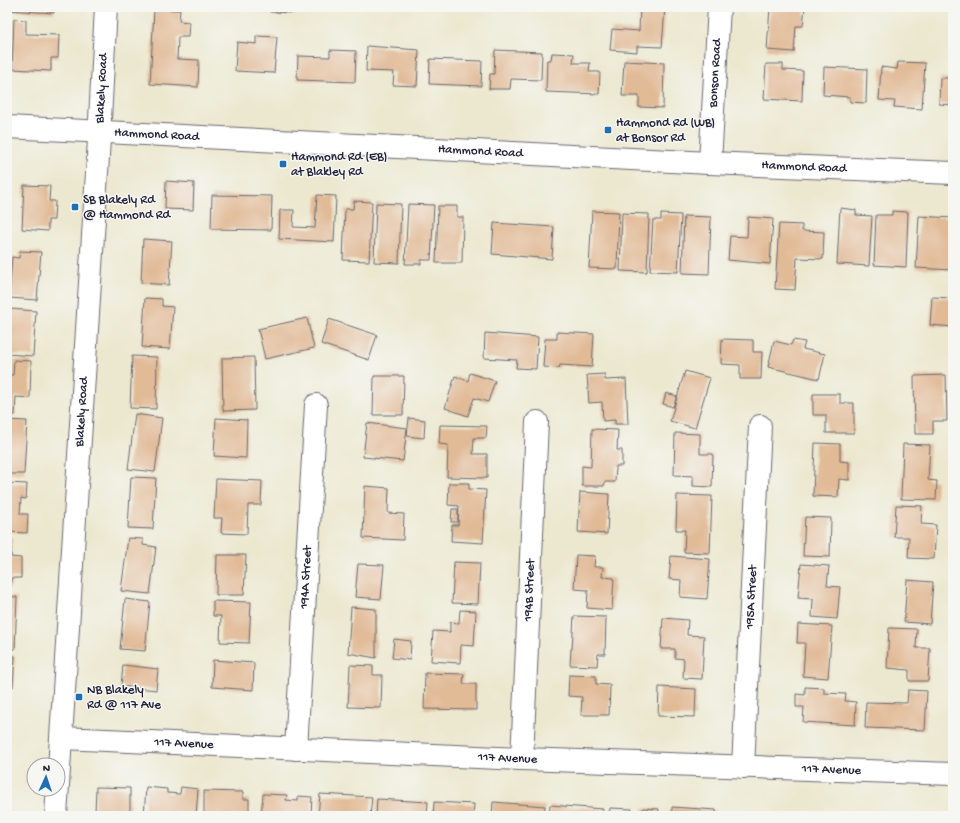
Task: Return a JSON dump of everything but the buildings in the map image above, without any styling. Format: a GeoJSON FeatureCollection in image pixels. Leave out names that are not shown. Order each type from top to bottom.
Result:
{"type":"FeatureCollection","features":[{"type":"Feature","properties":{"kind":"street","name":"Blakely Road"},"geometry":{"type":"LineString","coordinates":[[56,816],[106,7]]}},
{"type":"Feature","properties":{"kind":"street","name":"Bonson Road"},"geometry":{"type":"LineString","coordinates":[[710,163],[719,7]]}},
{"type":"Feature","properties":{"kind":"street","name":"Hammond Road"},"geometry":{"type":"LineString","coordinates":[[7,127],[710,163],[953,173]]}},
{"type":"Feature","properties":{"kind":"street","name":"194A Street"},"geometry":{"type":"LineString","coordinates":[[296,749],[316,405]]}},
{"type":"Feature","properties":{"kind":"street","name":"194B Street"},"geometry":{"type":"LineString","coordinates":[[522,759],[537,422]]}},
{"type":"Feature","properties":{"kind":"street","name":"195A Street"},"geometry":{"type":"LineString","coordinates":[[743,767],[760,426]]}},
{"type":"Feature","properties":{"kind":"street","name":"117 Avenue"},"geometry":{"type":"LineString","coordinates":[[62,738],[522,759],[953,774]]}},
{"type":"Feature","properties":{"kind":"place","name":"Hammond Rd (WB) at Bonsor Rd"},"geometry":{"type":"Point","coordinates":[608,130]}},
{"type":"Feature","properties":{"kind":"place","name":"Hammond Rd (EB) at Blakley Rd"},"geometry":{"type":"Point","coordinates":[283,164]}},
{"type":"Feature","properties":{"kind":"place","name":"SB Blakely Rd @ Hammond Rd"},"geometry":{"type":"Point","coordinates":[75,207]}},
{"type":"Feature","properties":{"kind":"place","name":"NB Blakely Rd @ 117 Ave"},"geometry":{"type":"Point","coordinates":[79,697]}}]}
